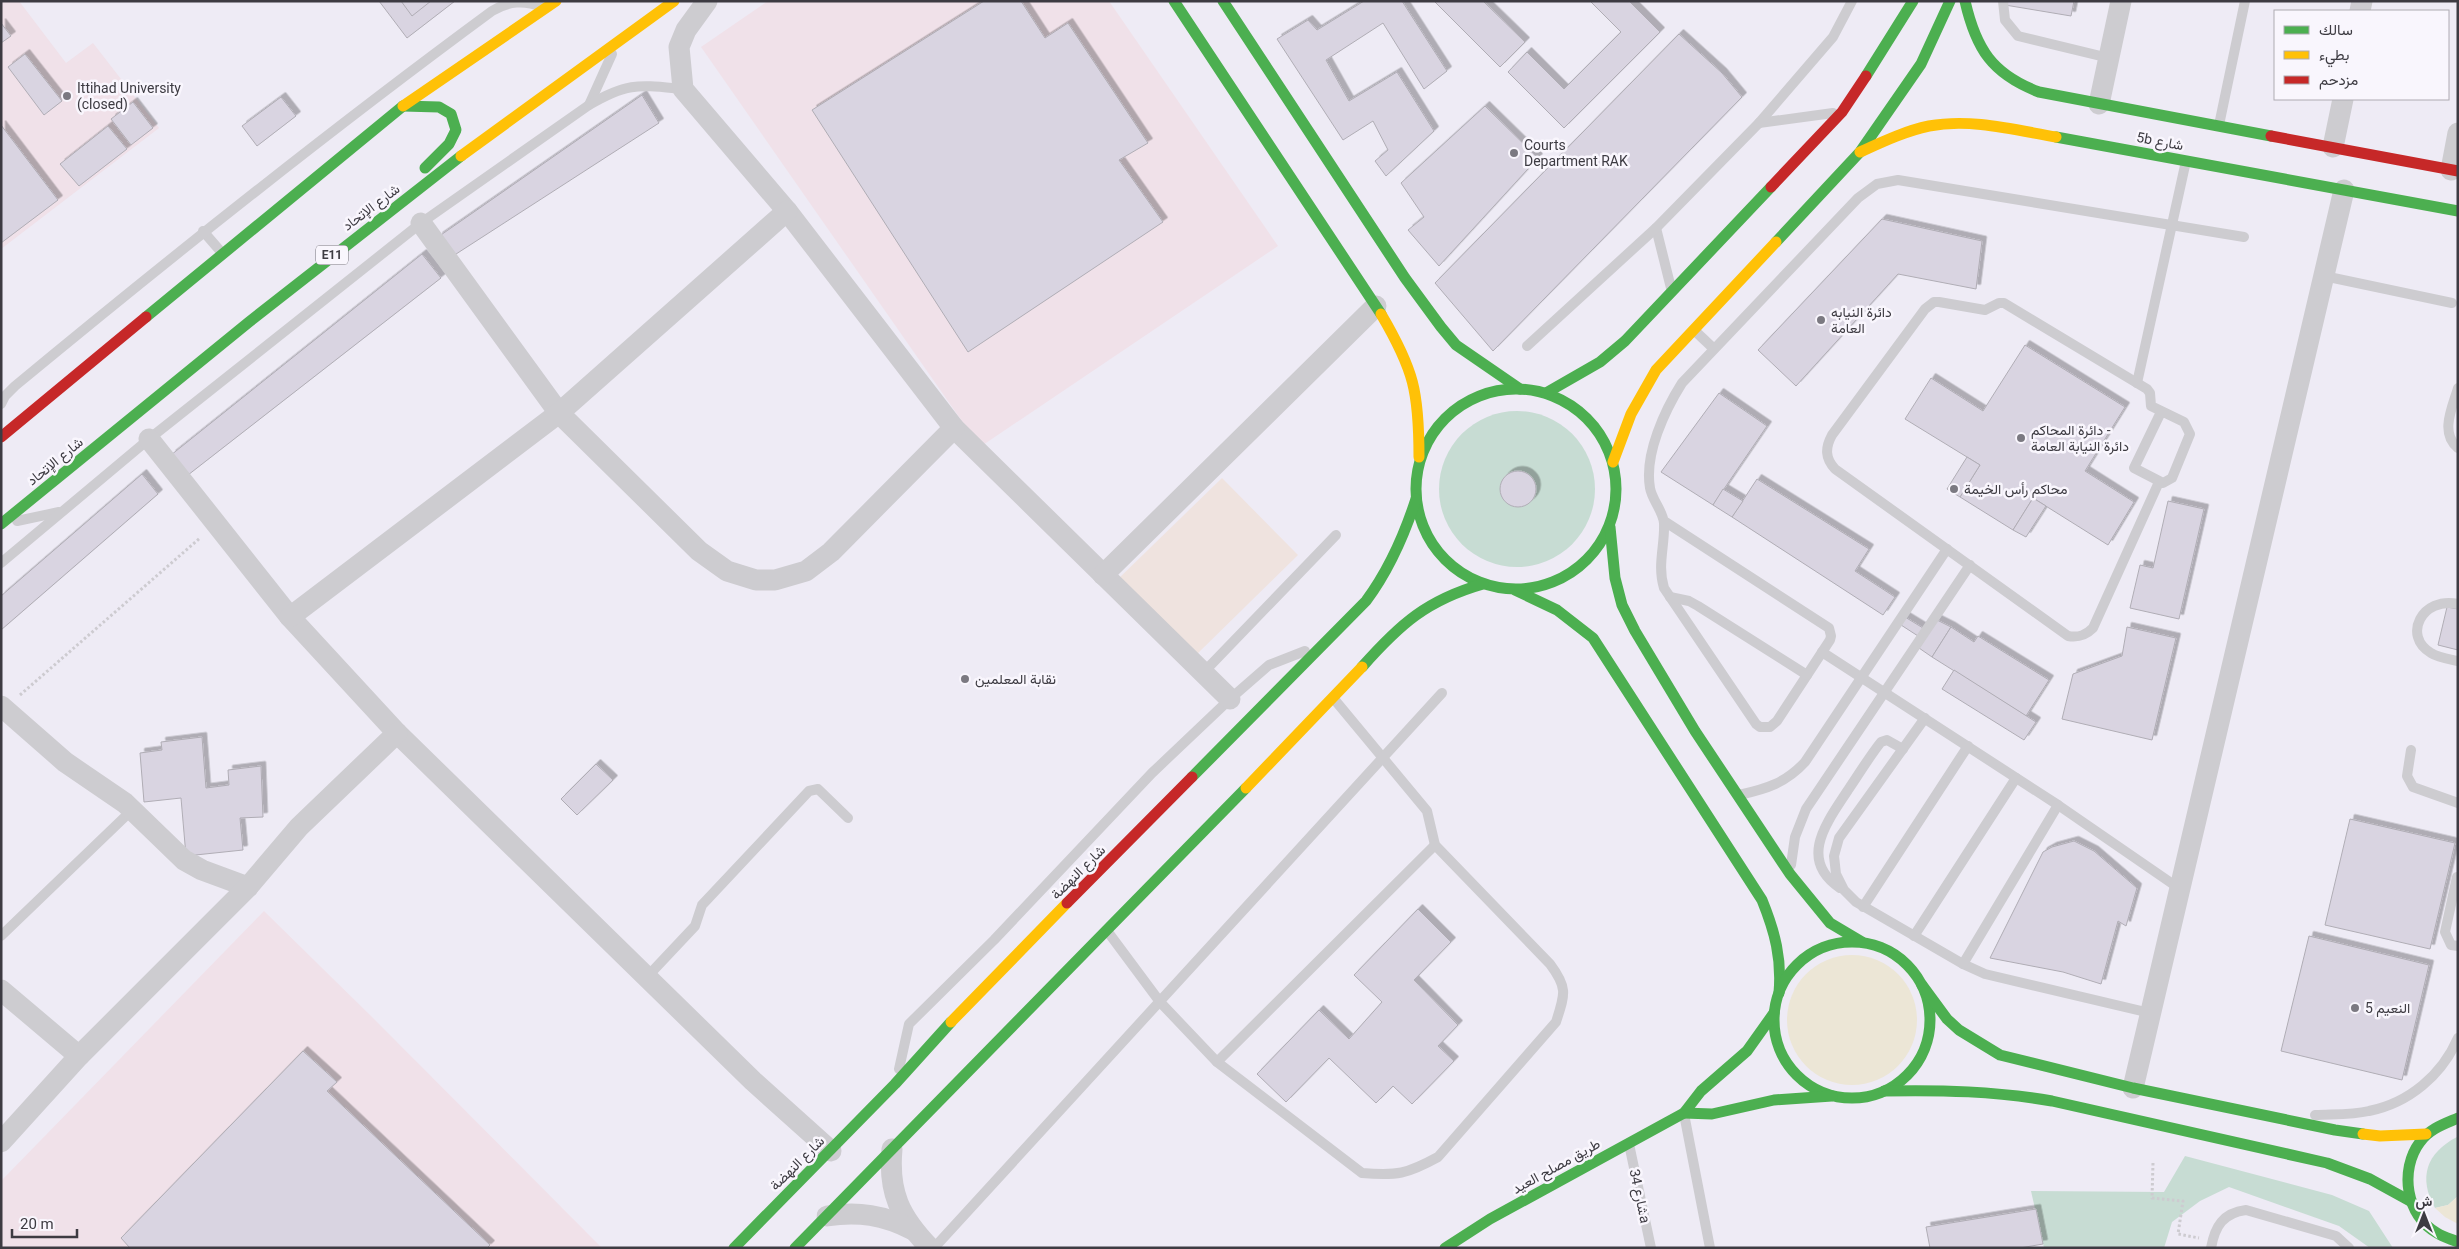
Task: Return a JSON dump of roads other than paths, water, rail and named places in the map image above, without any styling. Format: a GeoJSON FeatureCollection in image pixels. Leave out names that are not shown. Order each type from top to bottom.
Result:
{"type":"FeatureCollection","features":[{"type":"Feature","properties":{"kind":"main road"},"geometry":{"type":"LineString","coordinates":[[2,436],[222,253],[403,106],[556,1]]}},
{"type":"Feature","properties":{"kind":"main road","name":"شارع الإتحاد"},"geometry":{"type":"LineString","coordinates":[[1,524],[354,238],[619,39],[674,1]]}},
{"type":"Feature","properties":{"kind":"main road"},"geometry":{"type":"LineString","coordinates":[[1174,1],[1376,306],[1398,343],[1414,382],[1419,409],[1416,500],[1423,527],[1437,551],[1457,571],[1483,584],[1514,589],[1549,603],[1575,620],[1593,638],[1762,900],[1774,929],[1781,958],[1779,993],[1774,1013],[1778,1042],[1783,1056],[1796,1074],[1814,1088],[1834,1096]]}},
{"type":"Feature","properties":{"kind":"main road"},"geometry":{"type":"LineString","coordinates":[[1223,1],[1404,278],[1440,328],[1456,345],[1478,362],[1520,389]]}},
{"type":"Feature","properties":{"kind":"main road"},"geometry":{"type":"LineString","coordinates":[[1546,393],[1600,362],[1625,342],[1842,112],[1895,33],[1913,1]]}},
{"type":"Feature","properties":{"kind":"main road"},"geometry":{"type":"LineString","coordinates":[[1614,462],[1624,426],[1636,400],[1656,370],[1860,152],[1921,64],[1950,1]]}},
{"type":"Feature","properties":{"kind":"main road","name":"5b شارع"},"geometry":{"type":"LineString","coordinates":[[1964,1],[1973,36],[1989,61],[2012,81],[2032,90],[2454,170]]}},
{"type":"Feature","properties":{"kind":"main road"},"geometry":{"type":"LineString","coordinates":[[354,238],[449,144],[456,130],[451,114],[439,107],[403,106]]}},
{"type":"Feature","properties":{"kind":"main road","name":"5b شارع"},"geometry":{"type":"LineString","coordinates":[[1860,152],[1915,129],[1946,124],[1992,126],[2076,135],[2186,161],[2456,210]]}},
{"type":"Feature","properties":{"kind":"main road"},"geometry":{"type":"LineString","coordinates":[[2198,134],[2218,126]]}},
{"type":"Feature","properties":{"kind":"main road"},"geometry":{"type":"LineString","coordinates":[[1418,463],[1433,432],[1456,408],[1487,393],[1520,389],[1546,393],[1569,403],[1588,419],[1604,439],[1614,462],[1617,495],[1610,527],[1615,578],[1622,605],[1635,631],[1695,731],[1790,874],[1830,923],[1862,942],[1887,950],[1907,964],[1947,1019],[1986,1048],[2000,1054],[2132,1088],[2264,1116],[2358,1134],[2380,1136],[2426,1134]]}},
{"type":"Feature","properties":{"kind":"main road","name":"شارع النهضة"},"geometry":{"type":"LineString","coordinates":[[734,1248],[896,1084],[980,992],[1325,645],[1382,581],[1404,537],[1416,500]]}},
{"type":"Feature","properties":{"kind":"main road"},"geometry":{"type":"LineString","coordinates":[[1514,589],[1544,586],[1572,573],[1594,553],[1610,527]]}},
{"type":"Feature","properties":{"kind":"main road"},"geometry":{"type":"LineString","coordinates":[[796,1248],[1334,699],[1406,622],[1424,608],[1452,593],[1483,584]]}},
{"type":"Feature","properties":{"kind":"main road"},"geometry":{"type":"LineString","coordinates":[[1779,993],[1789,974],[1803,959],[1828,946],[1862,942]]}},
{"type":"Feature","properties":{"kind":"main road"},"geometry":{"type":"LineString","coordinates":[[1684,1113],[1714,1115],[1752,1103],[1779,1098],[1834,1096],[1860,1098],[1884,1091],[1906,1078],[1921,1058],[1930,1034],[1930,1009],[1922,985]]}},
{"type":"Feature","properties":{"kind":"main road","name":"طريق مصلح العيد"},"geometry":{"type":"LineString","coordinates":[[1445,1248],[1490,1219],[1684,1113],[1695,1095],[1737,1062],[1751,1047],[1774,1013]]}},
{"type":"Feature","properties":{"kind":"main road"},"geometry":{"type":"LineString","coordinates":[[1884,1091],[1985,1091],[2052,1101],[2327,1164],[2370,1179],[2410,1201]]}},
{"type":"Feature","properties":{"kind":"main road"},"geometry":{"type":"LineString","coordinates":[[2458,1105],[2454,1119],[2426,1134],[2417,1145],[2407,1172],[2410,1201],[2425,1225],[2436,1234],[2458,1242]]}},
{"type":"Feature","properties":{"kind":"main road"},"geometry":{"type":"LineString","coordinates":[[2425,1225],[2425,1240]]}},
{"type":"Feature","properties":{"kind":"street"},"geometry":{"type":"LineString","coordinates":[[707,1],[686,30],[679,47],[683,89],[787,211],[954,428],[1230,699]]}},
{"type":"Feature","properties":{"kind":"street"},"geometry":{"type":"LineString","coordinates":[[2100,104],[2121,1]]}},
{"type":"Feature","properties":{"kind":"street"},"geometry":{"type":"LineString","coordinates":[[2333,147],[2343,100]]}},
{"type":"Feature","properties":{"kind":"street"},"geometry":{"type":"LineString","coordinates":[[2454,170],[2458,133]]}},
{"type":"Feature","properties":{"kind":"street"},"geometry":{"type":"LineString","coordinates":[[2132,1088],[2344,190]]}},
{"type":"Feature","properties":{"kind":"street"},"geometry":{"type":"LineString","coordinates":[[290,617],[559,413],[787,211]]}},
{"type":"Feature","properties":{"kind":"street"},"geometry":{"type":"LineString","coordinates":[[421,223],[559,413],[699,551],[727,571],[756,580],[775,580],[806,572],[831,552],[954,428]]}},
{"type":"Feature","properties":{"kind":"street"},"geometry":{"type":"LineString","coordinates":[[1104,575],[1376,306]]}},
{"type":"Feature","properties":{"kind":"street"},"geometry":{"type":"LineString","coordinates":[[149,439],[290,617],[397,733],[753,1081],[831,1151]]}},
{"type":"Feature","properties":{"kind":"street"},"geometry":{"type":"LineString","coordinates":[[3,707],[65,762],[132,810],[184,860],[202,870],[248,887]]}},
{"type":"Feature","properties":{"kind":"street"},"geometry":{"type":"LineString","coordinates":[[1,1142],[78,1056],[248,887],[299,827],[397,733]]}},
{"type":"Feature","properties":{"kind":"street"},"geometry":{"type":"LineString","coordinates":[[1,990],[78,1056]]}},
{"type":"Feature","properties":{"kind":"street"},"geometry":{"type":"LineString","coordinates":[[892,1150],[892,1184],[903,1216],[913,1230],[932,1248]]}},
{"type":"Feature","properties":{"kind":"street"},"geometry":{"type":"LineString","coordinates":[[827,1216],[862,1213],[897,1222],[913,1230]]}},
{"type":"Feature","properties":{"kind":"lane"},"geometry":{"type":"LineString","coordinates":[[1,404],[5,396],[15,386],[203,232],[346,120],[492,11],[504,4],[518,1],[532,3],[545,8]]}},
{"type":"Feature","properties":{"kind":"lane"},"geometry":{"type":"LineString","coordinates":[[1528,346],[1656,228],[1760,123],[1833,36],[1852,1]]}},
{"type":"Feature","properties":{"kind":"lane"},"geometry":{"type":"LineString","coordinates":[[2003,1],[2005,20],[2018,36],[2109,58]]}},
{"type":"Feature","properties":{"kind":"lane"},"geometry":{"type":"LineString","coordinates":[[2218,126],[2245,1]]}},
{"type":"Feature","properties":{"kind":"lane"},"geometry":{"type":"LineString","coordinates":[[589,105],[619,39]]}},
{"type":"Feature","properties":{"kind":"lane"},"geometry":{"type":"LineString","coordinates":[[1,563],[149,439],[421,223],[589,105],[614,90],[641,85],[683,89]]}},
{"type":"Feature","properties":{"kind":"lane"},"geometry":{"type":"LineString","coordinates":[[1760,123],[1842,112]]}},
{"type":"Feature","properties":{"kind":"lane"},"geometry":{"type":"LineString","coordinates":[[2137,383],[2186,161]]}},
{"type":"Feature","properties":{"kind":"lane"},"geometry":{"type":"LineString","coordinates":[[1664,521],[1829,628],[1831,636],[1822,652],[1774,725],[1765,728],[1756,724],[1664,588],[1660,572],[1664,521],[1651,493],[1649,483],[1655,442],[1672,399],[1694,368],[1713,348],[1862,194],[1877,184],[1888,181],[1908,181],[2244,237]]}},
{"type":"Feature","properties":{"kind":"lane"},"geometry":{"type":"LineString","coordinates":[[1656,228],[1672,293]]}},
{"type":"Feature","properties":{"kind":"lane"},"geometry":{"type":"LineString","coordinates":[[203,232],[222,253]]}},
{"type":"Feature","properties":{"kind":"lane"},"geometry":{"type":"LineString","coordinates":[[2324,276],[2452,304]]}},
{"type":"Feature","properties":{"kind":"lane"},"geometry":{"type":"LineString","coordinates":[[2159,482],[2093,628],[2084,636],[2068,636],[1835,469],[1827,456],[1828,442],[1832,435],[1929,305],[1939,302],[1985,310],[1999,303],[2004,303],[2149,390],[2151,406],[2184,422],[2190,434],[2172,478],[2167,483],[2159,482],[2137,472],[2134,465],[2161,412]]}},
{"type":"Feature","properties":{"kind":"lane"},"geometry":{"type":"LineString","coordinates":[[1694,329],[1713,348]]}},
{"type":"Feature","properties":{"kind":"lane"},"geometry":{"type":"LineString","coordinates":[[2458,388],[2448,427],[2450,438],[2458,448]]}},
{"type":"Feature","properties":{"kind":"lane"},"geometry":{"type":"LineString","coordinates":[[1,524],[60,512]]}},
{"type":"Feature","properties":{"kind":"lane"},"geometry":{"type":"LineString","coordinates":[[1203,673],[1336,535]]}},
{"type":"Feature","properties":{"kind":"lane"},"geometry":{"type":"LineString","coordinates":[[1738,795],[1777,785],[1797,771],[1947,549]]}},
{"type":"Feature","properties":{"kind":"lane"},"geometry":{"type":"LineString","coordinates":[[1790,874],[1795,837],[1806,809],[1970,565]]}},
{"type":"Feature","properties":{"kind":"lane"},"geometry":{"type":"LineString","coordinates":[[1670,597],[1698,606],[1807,675]]}},
{"type":"Feature","properties":{"kind":"lane"},"geometry":{"type":"LineString","coordinates":[[2458,604],[2442,602],[2426,610],[2418,624],[2420,641],[2431,654],[2458,661]]}},
{"type":"Feature","properties":{"kind":"lane"},"geometry":{"type":"LineString","coordinates":[[896,1084],[909,1024],[994,940],[1152,773],[1269,665],[1325,645]]}},
{"type":"Feature","properties":{"kind":"lane"},"geometry":{"type":"LineString","coordinates":[[1822,652],[1968,746],[2180,889]]}},
{"type":"Feature","properties":{"kind":"lane"},"geometry":{"type":"LineString","coordinates":[[932,1248],[1442,693]]}},
{"type":"Feature","properties":{"kind":"lane"},"geometry":{"type":"LineString","coordinates":[[1107,931],[1160,1002],[1217,1062],[1362,1173],[1392,1176],[1415,1170],[1438,1157],[1556,1022],[1564,999],[1562,980],[1550,964],[1435,845],[1427,811],[1334,699]]}},
{"type":"Feature","properties":{"kind":"lane"},"geometry":{"type":"LineString","coordinates":[[1844,890],[1834,865],[1839,838],[1925,718]]}},
{"type":"Feature","properties":{"kind":"lane"},"geometry":{"type":"LineString","coordinates":[[1902,749],[1887,740],[1881,742],[1824,827],[1819,844],[1820,862],[1829,878],[1863,906],[1962,964],[2009,981],[2150,1013]]}},
{"type":"Feature","properties":{"kind":"lane"},"geometry":{"type":"LineString","coordinates":[[1863,906],[1968,746]]}},
{"type":"Feature","properties":{"kind":"lane"},"geometry":{"type":"LineString","coordinates":[[2411,750],[2407,776],[2413,787],[2458,803]]}},
{"type":"Feature","properties":{"kind":"lane"},"geometry":{"type":"LineString","coordinates":[[1914,936],[2016,778]]}},
{"type":"Feature","properties":{"kind":"lane"},"geometry":{"type":"LineString","coordinates":[[647,977],[695,926],[702,906],[808,791],[818,789],[848,818]]}},
{"type":"Feature","properties":{"kind":"lane"},"geometry":{"type":"LineString","coordinates":[[1962,964],[2058,806]]}},
{"type":"Feature","properties":{"kind":"lane"},"geometry":{"type":"LineString","coordinates":[[1,936],[132,810]]}},
{"type":"Feature","properties":{"kind":"lane"},"geometry":{"type":"LineString","coordinates":[[1217,1062],[1435,845]]}},
{"type":"Feature","properties":{"kind":"lane"},"geometry":{"type":"LineString","coordinates":[[2457,877],[2445,932],[2452,944],[2458,946]]}},
{"type":"Feature","properties":{"kind":"lane"},"geometry":{"type":"LineString","coordinates":[[2264,1116],[2353,1114],[2384,1107],[2399,1101],[2425,1083],[2446,1060],[2458,1038]]}},
{"type":"Feature","properties":{"kind":"lane"},"geometry":{"type":"LineString","coordinates":[[1684,1113],[1710,1248]]}},
{"type":"Feature","properties":{"kind":"lane","name":"شارع 34a"},"geometry":{"type":"LineString","coordinates":[[1629,1143],[1651,1248]]}},
{"type":"Feature","properties":{"kind":"lane"},"geometry":{"type":"LineString","coordinates":[[2211,1248],[2215,1232],[2223,1219],[2238,1211],[2246,1210],[2336,1236],[2349,1248]]}},
{"type":"Feature","properties":{"kind":"place","name":"Ittihad University (closed)"},"geometry":{"type":"Point","coordinates":[67,96]}},
{"type":"Feature","properties":{"kind":"place","name":"Courts Department RAK"},"geometry":{"type":"Point","coordinates":[1514,153]}},
{"type":"Feature","properties":{"kind":"place","name":"دائرة النيابه العامة"},"geometry":{"type":"Point","coordinates":[1821,320]}},
{"type":"Feature","properties":{"kind":"place","name":"دائرة المحاكم - دائرة النيابة العامة"},"geometry":{"type":"Point","coordinates":[2021,438]}},
{"type":"Feature","properties":{"kind":"place","name":"محاكم رأس الخيمة"},"geometry":{"type":"Point","coordinates":[1954,489]}},
{"type":"Feature","properties":{"kind":"place","name":"نقابة المعلمين"},"geometry":{"type":"Point","coordinates":[965,679]}},
{"type":"Feature","properties":{"kind":"place","name":"النعيم 5"},"geometry":{"type":"Point","coordinates":[2355,1008]}}]}
